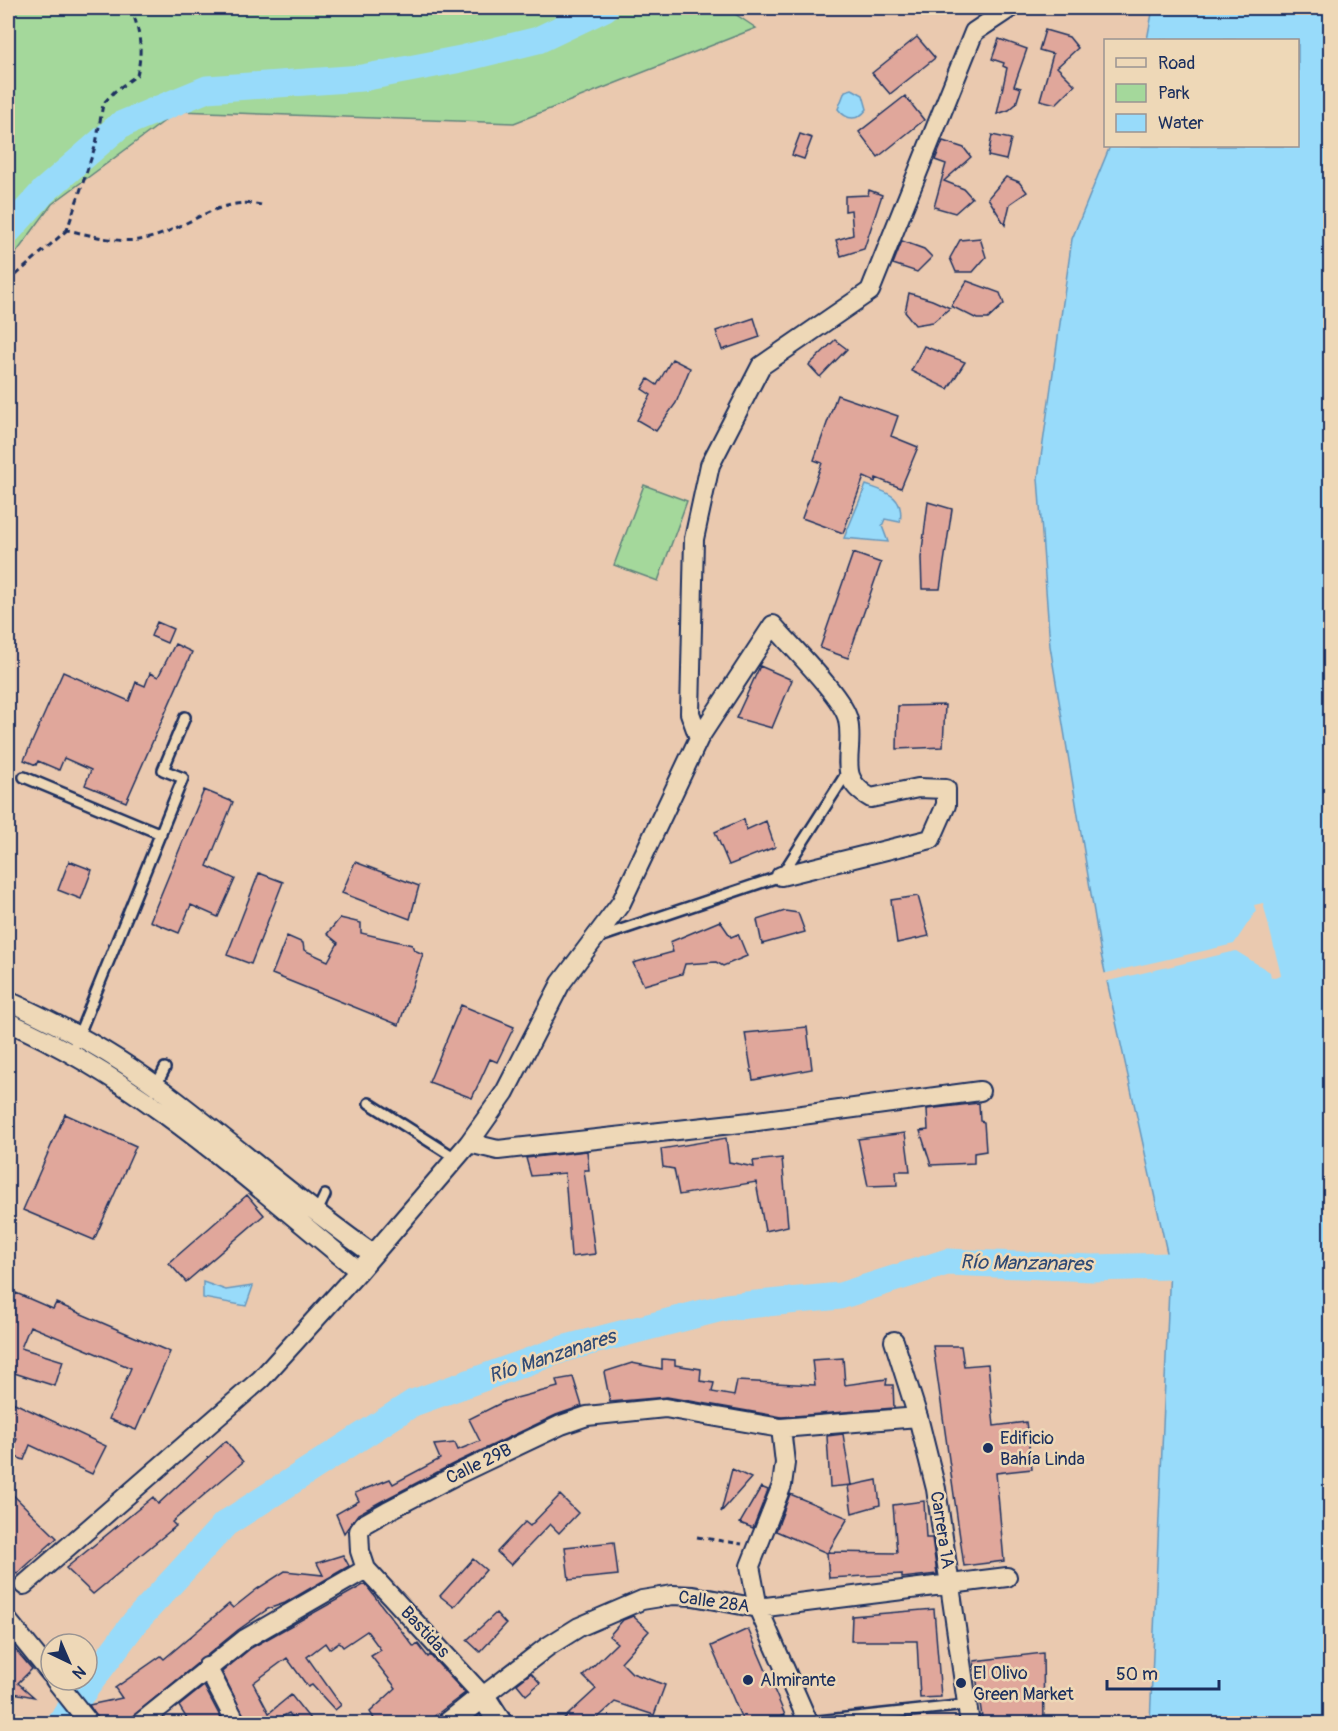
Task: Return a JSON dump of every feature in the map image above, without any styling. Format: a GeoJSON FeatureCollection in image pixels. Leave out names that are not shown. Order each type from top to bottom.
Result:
{"type":"FeatureCollection","features":[{"type":"Feature","properties":{"kind":"street"},"geometry":{"type":"LineString","coordinates":[[699,738],[690,713],[694,539],[710,465],[760,366],[870,291],[974,32],[1010,8]]}},
{"type":"Feature","properties":{"kind":"street"},"geometry":{"type":"LineString","coordinates":[[24,1585],[261,1379],[470,1143],[505,1092],[561,983],[621,903],[699,738],[773,625],[837,699],[848,719],[848,771],[856,790],[872,798],[918,788],[946,789],[946,805],[931,839],[781,876]]}},
{"type":"Feature","properties":{"kind":"street"},"geometry":{"type":"LineString","coordinates":[[8,1001],[78,1036],[156,1085],[311,1221],[359,1271]]}},
{"type":"Feature","properties":{"kind":"street"},"geometry":{"type":"LineString","coordinates":[[31,1012],[15,1025],[71,1054],[147,1103],[311,1221],[373,1254]]}},
{"type":"Feature","properties":{"kind":"street"},"geometry":{"type":"LineString","coordinates":[[470,1143],[498,1150],[750,1122],[980,1090]]}},
{"type":"Feature","properties":{"kind":"street","name":"Carrera 1A"},"geometry":{"type":"LineString","coordinates":[[894,1341],[918,1417],[936,1490],[970,1724]]}},
{"type":"Feature","properties":{"kind":"street","name":"Calle 29B"},"geometry":{"type":"LineString","coordinates":[[366,1569],[358,1540],[359,1531],[364,1524],[458,1474],[561,1425],[587,1416],[665,1408],[781,1428],[918,1417]]}},
{"type":"Feature","properties":{"kind":"street"},"geometry":{"type":"LineString","coordinates":[[781,1428],[785,1463],[782,1485],[767,1524],[755,1546],[750,1566],[758,1608],[809,1723]]}},
{"type":"Feature","properties":{"kind":"street"},"geometry":{"type":"LineString","coordinates":[[139,1724],[207,1667],[246,1639],[366,1569]]}},
{"type":"Feature","properties":{"kind":"street","name":"Bastidas"},"geometry":{"type":"LineString","coordinates":[[366,1569],[483,1696]]}},
{"type":"Feature","properties":{"kind":"street","name":"Calle 28A"},"geometry":{"type":"LineString","coordinates":[[483,1696],[547,1647],[579,1627],[642,1600],[673,1595],[693,1596],[758,1608],[1006,1577]]}},
{"type":"Feature","properties":{"kind":"street"},"geometry":{"type":"LineString","coordinates":[[8,1621],[39,1659]]}},
{"type":"Feature","properties":{"kind":"street"},"geometry":{"type":"LineString","coordinates":[[207,1667],[237,1724]]}},
{"type":"Feature","properties":{"kind":"street"},"geometry":{"type":"LineString","coordinates":[[65,1692],[90,1724]]}},
{"type":"Feature","properties":{"kind":"street"},"geometry":{"type":"LineString","coordinates":[[448,1724],[483,1696],[501,1724]]}},
{"type":"Feature","properties":{"kind":"lane"},"geometry":{"type":"LineString","coordinates":[[71,1054],[183,778],[163,770],[185,717]]}},
{"type":"Feature","properties":{"kind":"lane"},"geometry":{"type":"LineString","coordinates":[[594,939],[781,876],[848,771]]}},
{"type":"Feature","properties":{"kind":"lane"},"geometry":{"type":"LineString","coordinates":[[24,777],[161,834]]}},
{"type":"Feature","properties":{"kind":"lane"},"geometry":{"type":"LineString","coordinates":[[147,1103],[165,1068]]}},
{"type":"Feature","properties":{"kind":"lane"},"geometry":{"type":"LineString","coordinates":[[369,1103],[457,1159]]}},
{"type":"Feature","properties":{"kind":"lane"},"geometry":{"type":"LineString","coordinates":[[311,1221],[325,1195]]}},
{"type":"Feature","properties":{"kind":"lane"},"geometry":{"type":"LineString","coordinates":[[809,1723],[967,1705]]}},
{"type":"Feature","properties":{"kind":"path"},"geometry":{"type":"LineString","coordinates":[[8,282],[67,230],[96,144],[103,104],[114,92],[137,75],[142,56],[140,30],[131,8]]}},
{"type":"Feature","properties":{"kind":"path"},"geometry":{"type":"LineString","coordinates":[[67,230],[113,241],[152,237],[222,207],[247,202],[261,205]]}},
{"type":"Feature","properties":{"kind":"path"},"geometry":{"type":"LineString","coordinates":[[697,1536],[755,1546]]}},
{"type":"Feature","properties":{"kind":"green space"},"geometry":{"type":"Polygon","coordinates":[[[8,8],[726,8],[756,28],[514,123],[178,111],[52,204],[8,264],[8,8]]]}},
{"type":"Feature","properties":{"kind":"green space"},"geometry":{"type":"Polygon","coordinates":[[[644,485],[687,501],[658,581],[614,565],[644,485]]]}},
{"type":"Feature","properties":{"kind":"water"},"geometry":{"type":"Polygon","coordinates":[[[1153,8],[1330,8],[1330,1723],[1150,1723],[1170,1266],[1101,954],[1050,646],[1038,478],[1072,239],[1110,147],[1299,147],[1299,39],[1147,39],[1153,8]]]}},
{"type":"Feature","properties":{"kind":"water"},"geometry":{"type":"Polygon","coordinates":[[[852,89],[863,95],[867,109],[860,116],[852,118],[845,116],[838,109],[845,91],[852,89]]]}},
{"type":"Feature","properties":{"kind":"water"},"geometry":{"type":"Polygon","coordinates":[[[866,485],[892,496],[900,506],[900,522],[885,519],[882,526],[888,542],[844,538],[866,485]]]}},
{"type":"Feature","properties":{"kind":"water"},"geometry":{"type":"Polygon","coordinates":[[[203,1282],[226,1290],[253,1286],[246,1306],[203,1298],[203,1282]]]}},
{"type":"Feature","properties":{"kind":"pier"},"geometry":{"type":"Polygon","coordinates":[[[1263,903],[1281,975],[1271,978],[1270,972],[1236,951],[1104,982],[1102,974],[1234,944],[1256,911],[1254,905],[1263,903]]]}},
{"type":"Feature","properties":{"kind":"building"},"geometry":{"type":"Polygon","coordinates":[[[1045,30],[1069,37],[1078,48],[1057,67],[1075,85],[1056,104],[1040,100],[1053,54],[1039,50],[1045,30]]]}},
{"type":"Feature","properties":{"kind":"building"},"geometry":{"type":"Polygon","coordinates":[[[917,37],[935,58],[890,94],[872,73],[917,37]]]}},
{"type":"Feature","properties":{"kind":"building"},"geometry":{"type":"Polygon","coordinates":[[[999,39],[1027,49],[1014,86],[1021,88],[1016,104],[1009,110],[997,114],[1007,68],[1003,66],[1004,63],[992,59],[999,39]]]}},
{"type":"Feature","properties":{"kind":"building"},"geometry":{"type":"Polygon","coordinates":[[[905,96],[924,120],[878,157],[859,132],[905,96]]]}},
{"type":"Feature","properties":{"kind":"building"},"geometry":{"type":"Polygon","coordinates":[[[800,134],[812,138],[804,159],[792,155],[800,134]]]}},
{"type":"Feature","properties":{"kind":"building"},"geometry":{"type":"Polygon","coordinates":[[[992,135],[1011,139],[1006,160],[988,156],[992,135]]]}},
{"type":"Feature","properties":{"kind":"building"},"geometry":{"type":"Polygon","coordinates":[[[943,141],[964,148],[971,157],[944,181],[964,189],[972,198],[955,213],[934,207],[946,164],[935,160],[943,141]]]}},
{"type":"Feature","properties":{"kind":"building"},"geometry":{"type":"Polygon","coordinates":[[[1006,177],[1019,182],[1027,192],[1010,204],[1005,225],[988,198],[1006,177]]]}},
{"type":"Feature","properties":{"kind":"building"},"geometry":{"type":"Polygon","coordinates":[[[869,190],[882,195],[864,249],[841,256],[836,240],[853,235],[851,210],[845,211],[845,196],[868,195],[869,190]]]}},
{"type":"Feature","properties":{"kind":"building"},"geometry":{"type":"Polygon","coordinates":[[[980,238],[986,257],[973,272],[956,272],[950,258],[960,240],[980,238]]]}},
{"type":"Feature","properties":{"kind":"building"},"geometry":{"type":"Polygon","coordinates":[[[902,241],[924,249],[932,257],[917,272],[893,264],[902,241]]]}},
{"type":"Feature","properties":{"kind":"building"},"geometry":{"type":"Polygon","coordinates":[[[967,281],[1000,293],[1004,304],[988,319],[977,319],[951,306],[967,281]]]}},
{"type":"Feature","properties":{"kind":"building"},"geometry":{"type":"Polygon","coordinates":[[[909,293],[950,308],[933,322],[915,325],[905,312],[909,293]]]}},
{"type":"Feature","properties":{"kind":"building"},"geometry":{"type":"Polygon","coordinates":[[[754,318],[760,337],[722,350],[716,331],[754,318]]]}},
{"type":"Feature","properties":{"kind":"building"},"geometry":{"type":"Polygon","coordinates":[[[835,340],[847,349],[820,377],[809,365],[835,340]]]}},
{"type":"Feature","properties":{"kind":"building"},"geometry":{"type":"Polygon","coordinates":[[[924,346],[965,362],[948,389],[911,371],[924,346]]]}},
{"type":"Feature","properties":{"kind":"building"},"geometry":{"type":"Polygon","coordinates":[[[672,359],[690,368],[676,403],[656,431],[637,420],[651,395],[642,389],[648,379],[657,385],[672,359]]]}},
{"type":"Feature","properties":{"kind":"building"},"geometry":{"type":"Polygon","coordinates":[[[837,395],[898,416],[891,436],[918,447],[901,488],[876,478],[875,482],[864,477],[843,533],[802,518],[822,463],[814,460],[837,395]]]}},
{"type":"Feature","properties":{"kind":"building"},"geometry":{"type":"Polygon","coordinates":[[[928,502],[952,509],[940,589],[922,589],[921,558],[928,502]]]}},
{"type":"Feature","properties":{"kind":"building"},"geometry":{"type":"Polygon","coordinates":[[[853,553],[881,563],[848,658],[820,648],[853,553]]]}},
{"type":"Feature","properties":{"kind":"building"},"geometry":{"type":"Polygon","coordinates":[[[157,622],[173,629],[167,643],[151,636],[157,622]]]}},
{"type":"Feature","properties":{"kind":"building"},"geometry":{"type":"Polygon","coordinates":[[[175,644],[192,652],[126,802],[85,785],[91,770],[64,758],[59,770],[38,761],[36,765],[24,760],[63,672],[129,701],[136,682],[145,686],[150,673],[158,677],[175,644]]]}},
{"type":"Feature","properties":{"kind":"building"},"geometry":{"type":"Polygon","coordinates":[[[760,666],[792,680],[772,728],[736,718],[760,666]]]}},
{"type":"Feature","properties":{"kind":"building"},"geometry":{"type":"Polygon","coordinates":[[[945,705],[943,747],[897,749],[898,706],[945,705]]]}},
{"type":"Feature","properties":{"kind":"building"},"geometry":{"type":"Polygon","coordinates":[[[204,790],[233,802],[207,866],[235,879],[218,917],[191,905],[179,933],[150,921],[204,790]]]}},
{"type":"Feature","properties":{"kind":"building"},"geometry":{"type":"Polygon","coordinates":[[[744,819],[746,830],[766,821],[775,847],[729,865],[715,832],[744,819]]]}},
{"type":"Feature","properties":{"kind":"building"},"geometry":{"type":"Polygon","coordinates":[[[69,861],[92,870],[81,899],[58,890],[69,861]]]}},
{"type":"Feature","properties":{"kind":"building"},"geometry":{"type":"Polygon","coordinates":[[[355,862],[419,886],[410,919],[342,893],[355,862]]]}},
{"type":"Feature","properties":{"kind":"building"},"geometry":{"type":"Polygon","coordinates":[[[259,873],[283,882],[251,964],[227,955],[259,873]]]}},
{"type":"Feature","properties":{"kind":"building"},"geometry":{"type":"Polygon","coordinates":[[[918,896],[929,936],[897,943],[891,900],[918,896]]]}},
{"type":"Feature","properties":{"kind":"building"},"geometry":{"type":"Polygon","coordinates":[[[785,911],[798,913],[805,932],[762,944],[757,920],[785,911]]]}},
{"type":"Feature","properties":{"kind":"building"},"geometry":{"type":"Polygon","coordinates":[[[340,918],[361,923],[361,933],[412,945],[414,950],[423,954],[399,1025],[272,974],[287,936],[303,943],[304,950],[328,961],[338,943],[327,934],[340,918]]]}},
{"type":"Feature","properties":{"kind":"building"},"geometry":{"type":"Polygon","coordinates":[[[720,921],[731,937],[738,934],[747,956],[723,966],[716,962],[685,964],[682,974],[644,985],[633,963],[673,952],[670,942],[720,921]]]}},
{"type":"Feature","properties":{"kind":"building"},"geometry":{"type":"Polygon","coordinates":[[[461,1005],[514,1027],[497,1062],[490,1059],[472,1098],[429,1082],[461,1005]]]}},
{"type":"Feature","properties":{"kind":"building"},"geometry":{"type":"Polygon","coordinates":[[[807,1027],[812,1069],[753,1080],[745,1033],[807,1027]]]}},
{"type":"Feature","properties":{"kind":"building"},"geometry":{"type":"Polygon","coordinates":[[[979,1103],[980,1121],[984,1122],[986,1151],[974,1153],[974,1163],[931,1165],[920,1131],[928,1130],[927,1109],[979,1103]]]}},
{"type":"Feature","properties":{"kind":"building"},"geometry":{"type":"Polygon","coordinates":[[[65,1114],[136,1146],[94,1240],[23,1210],[65,1114]]]}},
{"type":"Feature","properties":{"kind":"building"},"geometry":{"type":"Polygon","coordinates":[[[905,1133],[910,1171],[896,1171],[897,1185],[868,1186],[858,1139],[905,1133]]]}},
{"type":"Feature","properties":{"kind":"building"},"geometry":{"type":"Polygon","coordinates":[[[726,1138],[729,1162],[754,1167],[753,1161],[782,1158],[788,1226],[765,1231],[756,1182],[679,1195],[674,1169],[663,1167],[661,1149],[726,1138]]]}},
{"type":"Feature","properties":{"kind":"building"},"geometry":{"type":"Polygon","coordinates":[[[587,1151],[589,1170],[584,1170],[595,1254],[571,1257],[565,1173],[531,1176],[526,1158],[587,1151]]]}},
{"type":"Feature","properties":{"kind":"building"},"geometry":{"type":"Polygon","coordinates":[[[247,1195],[264,1215],[186,1282],[169,1263],[247,1195]]]}},
{"type":"Feature","properties":{"kind":"building"},"geometry":{"type":"Polygon","coordinates":[[[16,1293],[53,1309],[56,1303],[170,1352],[136,1430],[109,1419],[131,1368],[30,1326],[21,1348],[63,1361],[55,1386],[11,1372],[8,1379],[8,1313],[16,1293]]]}},
{"type":"Feature","properties":{"kind":"building","name":"Edificio Bahía Linda"},"geometry":{"type":"Polygon","coordinates":[[[933,1346],[961,1346],[964,1366],[988,1364],[994,1426],[1026,1422],[1032,1469],[996,1473],[1004,1561],[964,1566],[933,1346]]]}},
{"type":"Feature","properties":{"kind":"building"},"geometry":{"type":"Polygon","coordinates":[[[843,1358],[845,1385],[887,1379],[886,1385],[893,1385],[894,1408],[782,1417],[667,1397],[610,1402],[604,1372],[632,1363],[662,1369],[662,1359],[675,1360],[675,1365],[701,1369],[700,1381],[714,1383],[712,1392],[734,1396],[737,1381],[815,1385],[812,1360],[843,1358]]]}},
{"type":"Feature","properties":{"kind":"building"},"geometry":{"type":"Polygon","coordinates":[[[573,1377],[582,1406],[556,1415],[382,1501],[358,1514],[344,1533],[336,1514],[359,1501],[355,1493],[390,1479],[393,1484],[440,1459],[434,1445],[455,1443],[458,1450],[480,1441],[469,1419],[505,1401],[558,1387],[556,1380],[573,1377]]]}},
{"type":"Feature","properties":{"kind":"building"},"geometry":{"type":"Polygon","coordinates":[[[8,1400],[106,1446],[92,1474],[30,1445],[24,1460],[10,1455],[17,1439],[8,1434],[8,1400]]]}},
{"type":"Feature","properties":{"kind":"building"},"geometry":{"type":"Polygon","coordinates":[[[843,1434],[851,1485],[830,1487],[827,1436],[843,1434]]]}},
{"type":"Feature","properties":{"kind":"building"},"geometry":{"type":"Polygon","coordinates":[[[226,1441],[243,1462],[172,1522],[176,1526],[93,1594],[66,1568],[153,1497],[158,1504],[226,1441]]]}},
{"type":"Feature","properties":{"kind":"building"},"geometry":{"type":"Polygon","coordinates":[[[732,1469],[751,1478],[721,1512],[732,1469]]]}},
{"type":"Feature","properties":{"kind":"building"},"geometry":{"type":"Polygon","coordinates":[[[877,1480],[880,1505],[852,1513],[848,1486],[877,1480]]]}},
{"type":"Feature","properties":{"kind":"building"},"geometry":{"type":"Polygon","coordinates":[[[761,1487],[768,1490],[753,1528],[740,1523],[761,1487]]]}},
{"type":"Feature","properties":{"kind":"building"},"geometry":{"type":"Polygon","coordinates":[[[8,1490],[57,1538],[17,1574],[8,1563],[8,1490]]]}},
{"type":"Feature","properties":{"kind":"building"},"geometry":{"type":"Polygon","coordinates":[[[790,1494],[848,1518],[828,1552],[897,1553],[893,1505],[924,1501],[926,1538],[932,1538],[937,1574],[902,1578],[902,1574],[829,1578],[827,1553],[776,1531],[790,1494]]]}},
{"type":"Feature","properties":{"kind":"building"},"geometry":{"type":"Polygon","coordinates":[[[560,1495],[578,1513],[559,1533],[550,1524],[511,1565],[497,1552],[525,1522],[530,1526],[560,1495]]]}},
{"type":"Feature","properties":{"kind":"building"},"geometry":{"type":"Polygon","coordinates":[[[614,1542],[618,1575],[569,1580],[565,1547],[614,1542]]]}},
{"type":"Feature","properties":{"kind":"building"},"geometry":{"type":"Polygon","coordinates":[[[343,1555],[349,1566],[285,1603],[268,1609],[238,1630],[123,1724],[101,1724],[89,1705],[122,1698],[115,1688],[161,1656],[164,1659],[229,1604],[233,1608],[285,1571],[323,1575],[317,1563],[343,1555]]]}},
{"type":"Feature","properties":{"kind":"building"},"geometry":{"type":"Polygon","coordinates":[[[473,1559],[486,1570],[454,1607],[440,1596],[473,1559]]]}},
{"type":"Feature","properties":{"kind":"building"},"geometry":{"type":"Polygon","coordinates":[[[365,1584],[414,1647],[418,1644],[465,1693],[424,1724],[377,1724],[370,1712],[396,1688],[371,1656],[381,1650],[367,1631],[343,1647],[339,1642],[329,1649],[325,1643],[307,1657],[341,1705],[335,1710],[312,1685],[308,1687],[287,1658],[253,1683],[269,1713],[291,1695],[314,1724],[297,1724],[289,1713],[274,1721],[276,1724],[248,1724],[222,1672],[251,1648],[365,1584]]]}},
{"type":"Feature","properties":{"kind":"building"},"geometry":{"type":"Polygon","coordinates":[[[934,1609],[941,1697],[920,1698],[917,1641],[851,1641],[852,1616],[934,1609]]]}},
{"type":"Feature","properties":{"kind":"building"},"geometry":{"type":"Polygon","coordinates":[[[496,1613],[506,1624],[480,1652],[467,1640],[496,1613]]]}},
{"type":"Feature","properties":{"kind":"building"},"geometry":{"type":"Polygon","coordinates":[[[633,1616],[649,1631],[621,1662],[632,1673],[665,1685],[654,1715],[615,1702],[591,1724],[558,1724],[596,1689],[583,1676],[617,1643],[609,1636],[623,1620],[633,1616]]]}},
{"type":"Feature","properties":{"kind":"building","name":"Almirante"},"geometry":{"type":"Polygon","coordinates":[[[748,1629],[785,1715],[765,1724],[744,1724],[711,1646],[748,1629]]]}},
{"type":"Feature","properties":{"kind":"building"},"geometry":{"type":"Polygon","coordinates":[[[8,1641],[32,1669],[18,1683],[34,1697],[8,1692],[8,1641]]]}},
{"type":"Feature","properties":{"kind":"building"},"geometry":{"type":"Polygon","coordinates":[[[1043,1653],[1044,1724],[1013,1724],[1012,1720],[983,1724],[974,1661],[1043,1653]]]}},
{"type":"Feature","properties":{"kind":"building"},"geometry":{"type":"Polygon","coordinates":[[[531,1673],[540,1683],[526,1695],[517,1684],[531,1673]]]}},
{"type":"Feature","properties":{"kind":"building"},"geometry":{"type":"Polygon","coordinates":[[[204,1686],[224,1724],[190,1724],[179,1706],[204,1686]]]}},
{"type":"Feature","properties":{"kind":"waterway"},"geometry":{"type":"LineString","coordinates":[[8,231],[44,191],[120,125],[207,89],[362,78],[461,59],[538,40],[605,8]]}},
{"type":"Feature","properties":{"kind":"waterway","name":"Río Manzanares"},"geometry":{"type":"LineString","coordinates":[[59,1724],[135,1622],[225,1524],[413,1403],[566,1348],[726,1307],[840,1296],[947,1262],[1092,1268],[1170,1266]]}},
{"type":"Feature","properties":{"kind":"place","name":"Edificio Bahía Linda"},"geometry":{"type":"Point","coordinates":[988,1448]}},
{"type":"Feature","properties":{"kind":"place","name":"Almirante"},"geometry":{"type":"Point","coordinates":[748,1680]}},
{"type":"Feature","properties":{"kind":"place","name":"El Olivo Green Market"},"geometry":{"type":"Point","coordinates":[961,1683]}}]}
